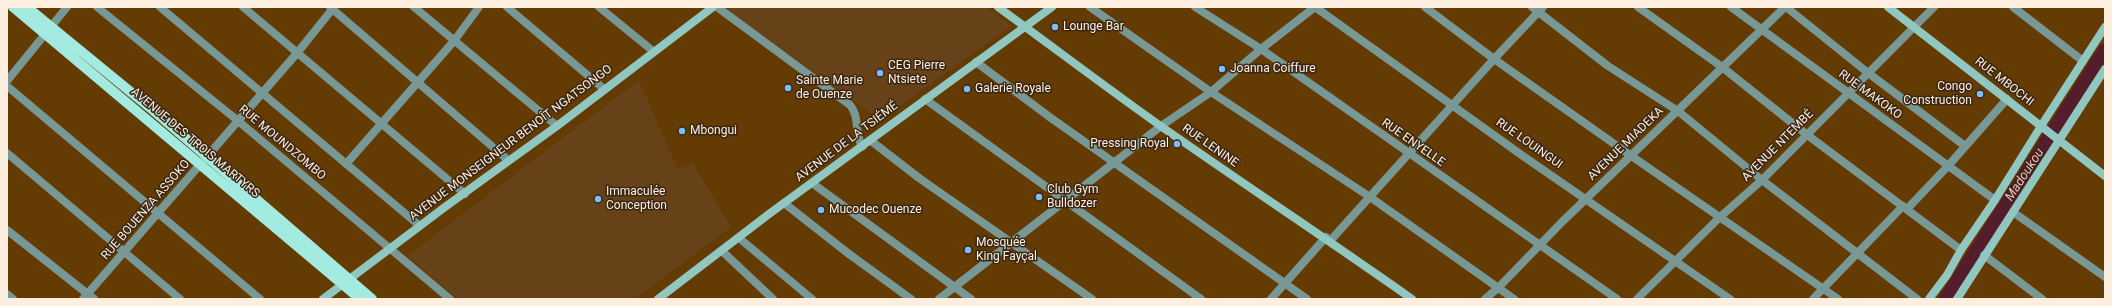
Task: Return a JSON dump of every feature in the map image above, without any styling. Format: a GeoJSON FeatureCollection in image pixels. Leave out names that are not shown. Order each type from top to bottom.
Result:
{"type":"FeatureCollection","features":[{"type":"Feature","properties":{"kind":"main road","name":"AVENUE DES TROIS MARTYRS"},"geometry":{"type":"LineString","coordinates":[[13,7],[49,30]]}},
{"type":"Feature","properties":{"kind":"main road","name":"AVENUE DES TROIS MARTYRS"},"geometry":{"type":"LineString","coordinates":[[27,7],[49,30],[345,282],[360,299]]}},
{"type":"Feature","properties":{"kind":"main road","name":"RUE LENINE"},"geometry":{"type":"LineString","coordinates":[[998,7],[1161,126],[1245,185],[1328,239],[1412,299]]}},
{"type":"Feature","properties":{"kind":"main road","name":"AVENUE DE LA TSIÉMÉ"},"geometry":{"type":"LineString","coordinates":[[662,298],[784,203],[1052,7]]}},
{"type":"Feature","properties":{"kind":"main road","name":"RUE MBOCHI"},"geometry":{"type":"LineString","coordinates":[[1888,7],[2105,176]]}},
{"type":"Feature","properties":{"kind":"main road","name":"AVENUE MONSEIGNEUR BENOÎT NGATSONGO"},"geometry":{"type":"LineString","coordinates":[[323,299],[508,160],[557,126],[709,8]]}},
{"type":"Feature","properties":{"kind":"main road"},"geometry":{"type":"LineString","coordinates":[[1929,299],[1947,275],[1961,250],[2044,129],[2083,61],[2105,27]]}},
{"type":"Feature","properties":{"kind":"main road"},"geometry":{"type":"LineString","coordinates":[[1957,299],[2057,140],[2104,73]]}},
{"type":"Feature","properties":{"kind":"main road","name":"AVENUE DES TROIS MARTYRS"},"geometry":{"type":"LineString","coordinates":[[345,282],[372,299]]}},
{"type":"Feature","properties":{"kind":"street"},"geometry":{"type":"LineString","coordinates":[[7,81],[67,7]]}},
{"type":"Feature","properties":{"kind":"street","name":"RUE MOUNDZOMBO"},"geometry":{"type":"LineString","coordinates":[[97,7],[237,120],[450,299]]}},
{"type":"Feature","properties":{"kind":"street"},"geometry":{"type":"LineString","coordinates":[[160,7],[420,226]]}},
{"type":"Feature","properties":{"kind":"street"},"geometry":{"type":"LineString","coordinates":[[243,7],[464,194]]}},
{"type":"Feature","properties":{"kind":"street"},"geometry":{"type":"LineString","coordinates":[[414,7],[557,126]]}},
{"type":"Feature","properties":{"kind":"street"},"geometry":{"type":"LineString","coordinates":[[346,164],[454,41],[479,7]]}},
{"type":"Feature","properties":{"kind":"street"},"geometry":{"type":"LineString","coordinates":[[507,7],[604,88]]}},
{"type":"Feature","properties":{"kind":"street"},"geometry":{"type":"LineString","coordinates":[[599,7],[653,51]]}},
{"type":"Feature","properties":{"kind":"street"},"geometry":{"type":"LineString","coordinates":[[717,7],[850,105],[856,116],[856,133],[862,147]]}},
{"type":"Feature","properties":{"kind":"street"},"geometry":{"type":"LineString","coordinates":[[1090,7],[1211,92],[1370,197],[1514,299]]}},
{"type":"Feature","properties":{"kind":"street","name":"RUE ENYELLE"},"geometry":{"type":"LineString","coordinates":[[1195,7],[1261,49],[1408,154],[1540,244],[1617,299]]}},
{"type":"Feature","properties":{"kind":"street"},"geometry":{"type":"LineString","coordinates":[[939,299],[955,288],[1113,162],[1161,126],[1211,92],[1261,49],[1315,7]]}},
{"type":"Feature","properties":{"kind":"street","name":"RUE LOUINGUI"},"geometry":{"type":"LineString","coordinates":[[1315,7],[1453,106],[1730,299]]}},
{"type":"Feature","properties":{"kind":"street"},"geometry":{"type":"LineString","coordinates":[[1425,7],[1494,59],[1838,299]]}},
{"type":"Feature","properties":{"kind":"street"},"geometry":{"type":"LineString","coordinates":[[1638,7],[1722,67],[1806,134],[1961,250]]}},
{"type":"Feature","properties":{"kind":"street","name":"RUE MAKOKO"},"geometry":{"type":"LineString","coordinates":[[1731,7],[1995,200]]}},
{"type":"Feature","properties":{"kind":"street"},"geometry":{"type":"LineString","coordinates":[[1785,7],[1867,72],[1965,146]]}},
{"type":"Feature","properties":{"kind":"street","name":"AVENUE MIADEKA"},"geometry":{"type":"LineString","coordinates":[[1485,299],[1498,288],[1630,155],[1678,112],[1722,67],[1763,30],[1785,7]]}},
{"type":"Feature","properties":{"kind":"street","name":"AVENUE NTEMBÉ"},"geometry":{"type":"LineString","coordinates":[[1637,299],[1720,217],[1762,180],[1806,134],[1848,94],[1867,72],[1934,7]]}},
{"type":"Feature","properties":{"kind":"street"},"geometry":{"type":"LineString","coordinates":[[2013,7],[2083,61]]}},
{"type":"Feature","properties":{"kind":"street"},"geometry":{"type":"LineString","coordinates":[[332,8],[508,160]]}},
{"type":"Feature","properties":{"kind":"street","name":"RUE BOUENZA ASSOKO"},"geometry":{"type":"LineString","coordinates":[[89,297],[158,212],[298,52],[332,8]]}},
{"type":"Feature","properties":{"kind":"street"},"geometry":{"type":"LineString","coordinates":[[1271,299],[1370,197],[1453,106],[1538,9],[1608,66],[1678,112],[1762,180],[1917,299]]}},
{"type":"Feature","properties":{"kind":"street"},"geometry":{"type":"LineString","coordinates":[[976,62],[1113,162],[1306,299]]}},
{"type":"Feature","properties":{"kind":"street"},"geometry":{"type":"LineString","coordinates":[[7,86],[260,299]]}},
{"type":"Feature","properties":{"kind":"street"},"geometry":{"type":"LineString","coordinates":[[925,99],[1201,299]]}},
{"type":"Feature","properties":{"kind":"street"},"geometry":{"type":"LineString","coordinates":[[1814,299],[1857,253],[1948,166],[2007,100]]}},
{"type":"Feature","properties":{"kind":"street"},"geometry":{"type":"LineString","coordinates":[[870,140],[919,178],[1092,299]]}},
{"type":"Feature","properties":{"kind":"street"},"geometry":{"type":"LineString","coordinates":[[7,153],[180,299]]}},
{"type":"Feature","properties":{"kind":"street"},"geometry":{"type":"LineString","coordinates":[[812,183],[915,256],[971,299]]}},
{"type":"Feature","properties":{"kind":"street"},"geometry":{"type":"LineString","coordinates":[[784,203],[849,254],[911,299]]}},
{"type":"Feature","properties":{"kind":"street"},"geometry":{"type":"LineString","coordinates":[[2013,212],[2105,277]]}},
{"type":"Feature","properties":{"kind":"street"},"geometry":{"type":"LineString","coordinates":[[7,230],[89,297]]}},
{"type":"Feature","properties":{"kind":"street"},"geometry":{"type":"LineString","coordinates":[[738,238],[812,299]]}},
{"type":"Feature","properties":{"kind":"street"},"geometry":{"type":"LineString","coordinates":[[722,251],[773,299]]}},
{"type":"Feature","properties":{"kind":"street"},"geometry":{"type":"LineString","coordinates":[[1984,255],[2042,299]]}},
{"type":"Feature","properties":{"kind":"street"},"geometry":{"type":"LineString","coordinates":[[7,294],[13,299]]}},
{"type":"Feature","properties":{"kind":"shaded area","name":"CEG Pierre Ntsiete"},"geometry":{"type":"Polygon","coordinates":[[[730,7],[986,7],[1012,26],[880,120],[727,10],[730,7]]]}},
{"type":"Feature","properties":{"kind":"shaded area","name":"Immaculée Conception"},"geometry":{"type":"Polygon","coordinates":[[[639,80],[678,170],[693,163],[731,227],[635,299],[458,299],[407,256],[639,80]]]}},
{"type":"Feature","properties":{"kind":"waterway","name":"Madoukou"},"geometry":{"type":"LineString","coordinates":[[1946,299],[2105,51]]}},
{"type":"Feature","properties":{"kind":"place","name":"Lounge Bar"},"geometry":{"type":"Point","coordinates":[1055,27]}},
{"type":"Feature","properties":{"kind":"place","name":"Joanna Coiffure"},"geometry":{"type":"Point","coordinates":[1222,69]}},
{"type":"Feature","properties":{"kind":"place","name":"CEG Pierre Ntsiete"},"geometry":{"type":"Point","coordinates":[880,73]}},
{"type":"Feature","properties":{"kind":"place","name":"Sainte Marie de Ouenze"},"geometry":{"type":"Point","coordinates":[788,88]}},
{"type":"Feature","properties":{"kind":"place","name":"Galerie Royale"},"geometry":{"type":"Point","coordinates":[967,89]}},
{"type":"Feature","properties":{"kind":"place","name":"Congo Construction"},"geometry":{"type":"Point","coordinates":[1980,94]}},
{"type":"Feature","properties":{"kind":"place","name":"Mbongui"},"geometry":{"type":"Point","coordinates":[682,131]}},
{"type":"Feature","properties":{"kind":"place","name":"Pressing Royal"},"geometry":{"type":"Point","coordinates":[1177,144]}},
{"type":"Feature","properties":{"kind":"place","name":"Club Gym Bulldozer"},"geometry":{"type":"Point","coordinates":[1039,197]}},
{"type":"Feature","properties":{"kind":"place","name":"Immaculée Conception"},"geometry":{"type":"Point","coordinates":[598,199]}},
{"type":"Feature","properties":{"kind":"place","name":"Mucodec Ouenze"},"geometry":{"type":"Point","coordinates":[821,210]}},
{"type":"Feature","properties":{"kind":"place","name":"Mosquée King Fayçal"},"geometry":{"type":"Point","coordinates":[968,250]}}]}
